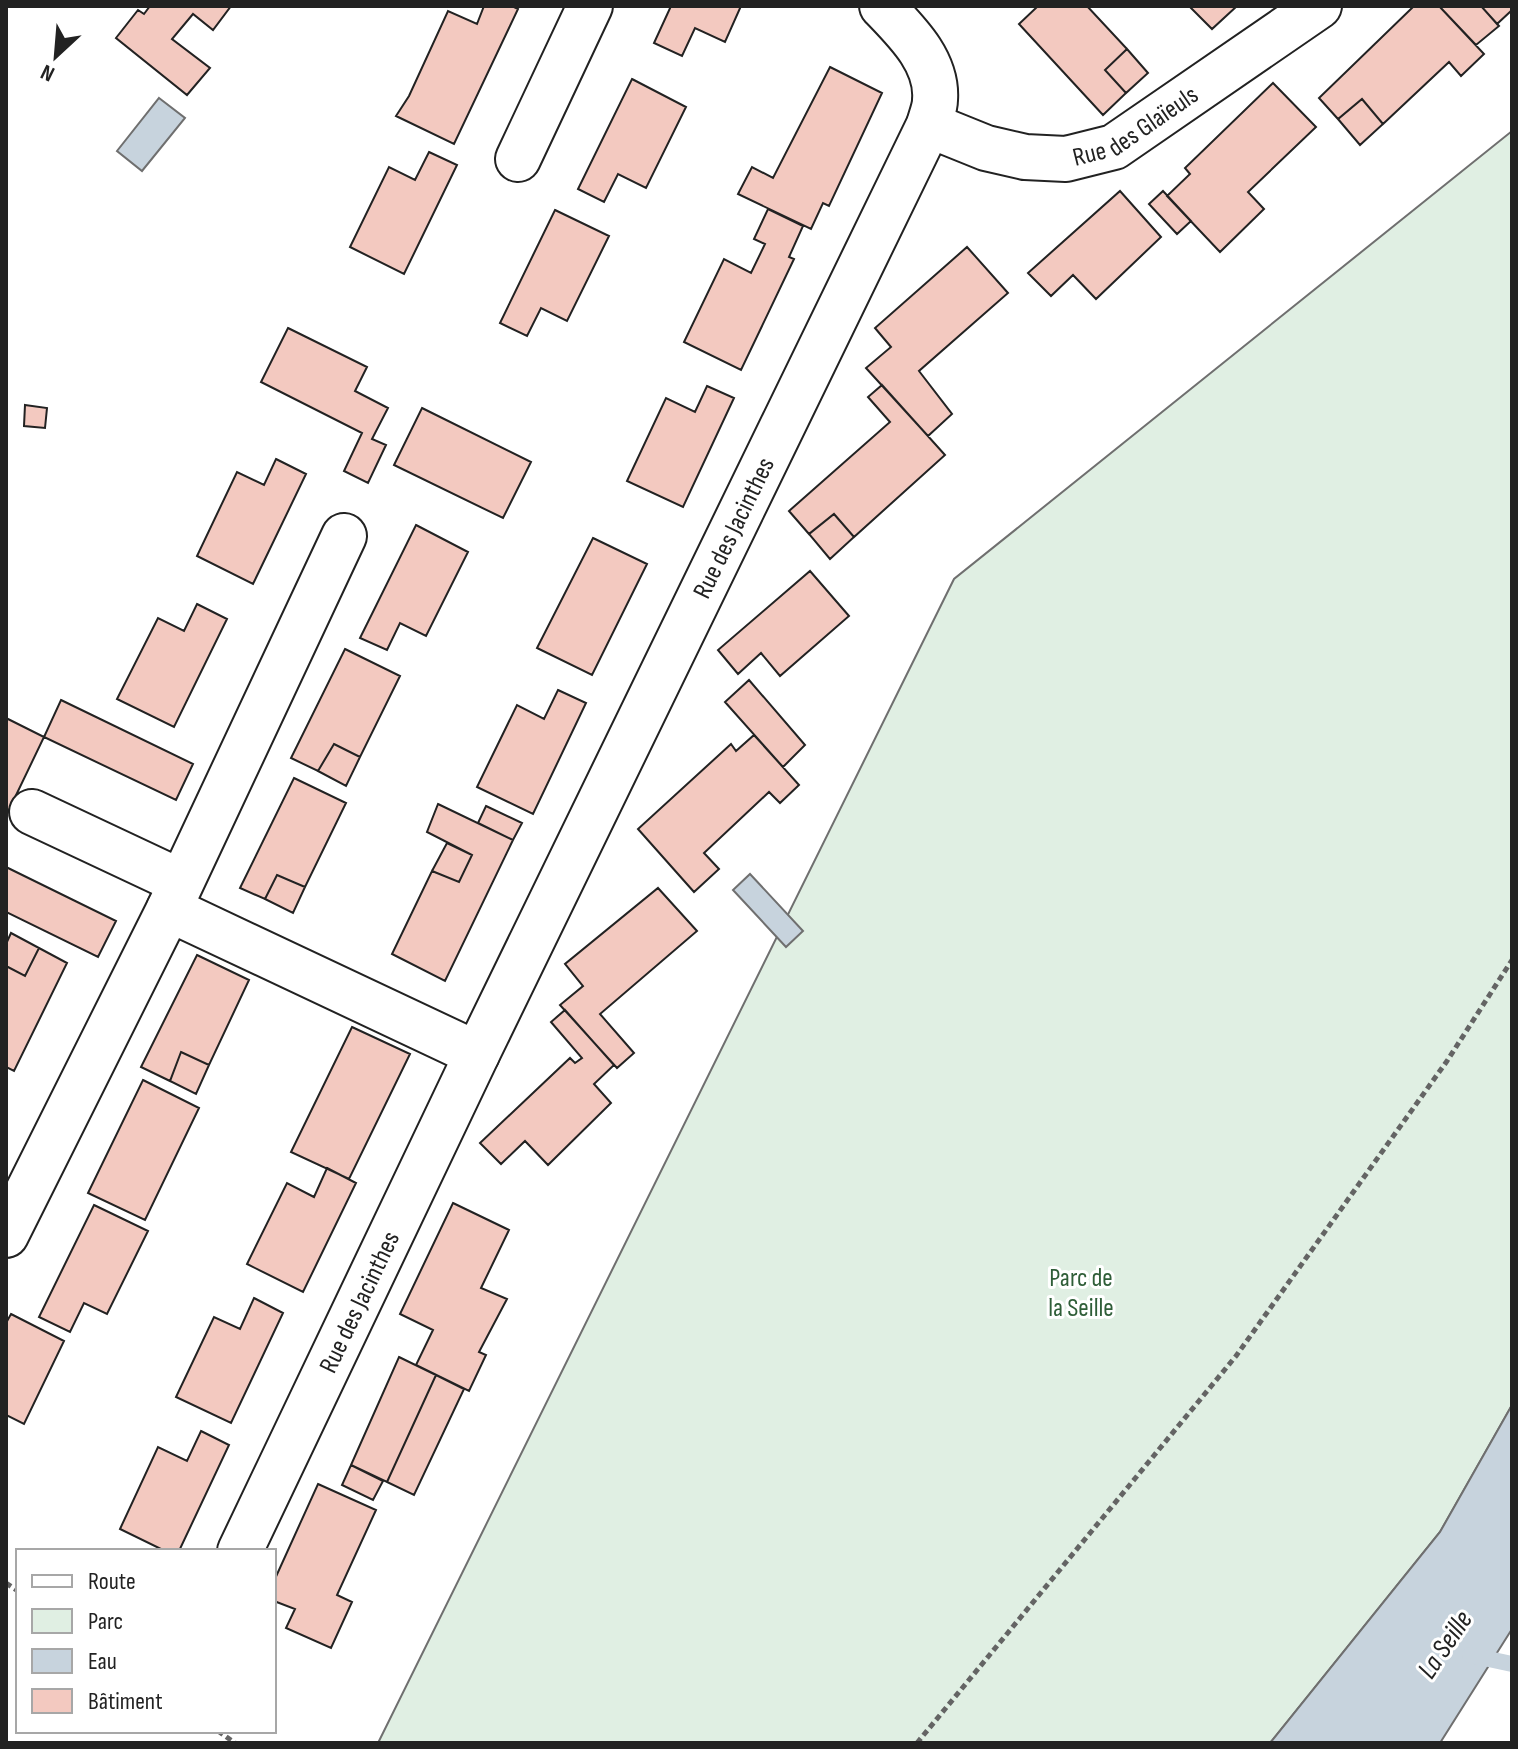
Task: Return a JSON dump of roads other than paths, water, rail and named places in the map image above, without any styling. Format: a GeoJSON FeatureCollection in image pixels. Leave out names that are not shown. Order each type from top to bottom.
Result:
{"type":"FeatureCollection","features":[{"type":"Feature","properties":{"kind":"street"},"geometry":{"type":"LineString","coordinates":[[518,159],[590,6]]}},
{"type":"Feature","properties":{"kind":"street","name":"Rue des Jacinthes"},"geometry":{"type":"LineString","coordinates":[[241,1549],[477,1054],[929,125],[936,101],[934,75],[907,32],[882,6]]}},
{"type":"Feature","properties":{"kind":"street","name":"Rue des Glaïeuls"},"geometry":{"type":"LineString","coordinates":[[929,125],[986,148],[1025,157],[1066,159],[1114,147],[1319,6]]}},
{"type":"Feature","properties":{"kind":"street"},"geometry":{"type":"LineString","coordinates":[[6,1235],[175,895],[344,536]]}},
{"type":"Feature","properties":{"kind":"street"},"geometry":{"type":"LineString","coordinates":[[32,812],[175,895],[477,1054]]}},
{"type":"Feature","properties":{"kind":"water"},"geometry":{"type":"Polygon","coordinates":[[[159,98],[185,118],[142,171],[117,151],[159,98]]]}},
{"type":"Feature","properties":{"kind":"water"},"geometry":{"type":"Polygon","coordinates":[[[750,874],[803,931],[786,947],[733,890],[750,874]]]}},
{"type":"Feature","properties":{"kind":"water","name":"La Seille"},"geometry":{"type":"Polygon","coordinates":[[[1512,1405],[1512,1629],[1440,1743],[1270,1743],[1440,1532],[1512,1405]]]}},
{"type":"Feature","properties":{"kind":"waterway","name":"La Seille"},"geometry":{"type":"LineString","coordinates":[[1470,1655],[1512,1664]]}},
{"type":"Feature","properties":{"kind":"park label","name":"Parc de la Seille"},"geometry":{"type":"Point","coordinates":[1081,1292]}}]}
